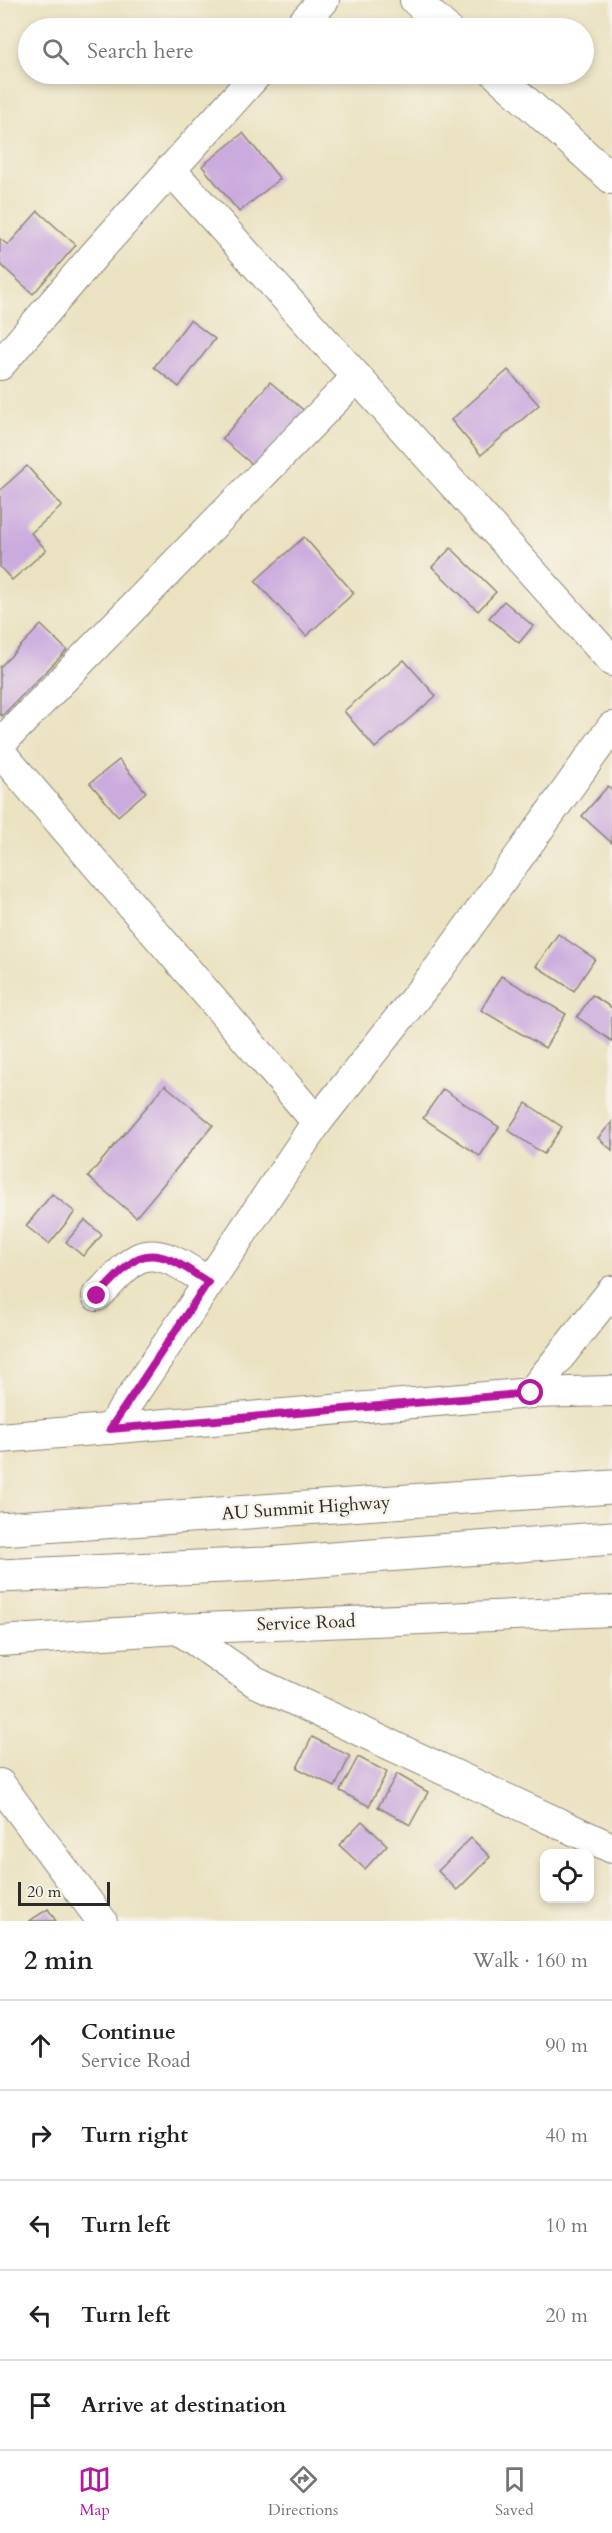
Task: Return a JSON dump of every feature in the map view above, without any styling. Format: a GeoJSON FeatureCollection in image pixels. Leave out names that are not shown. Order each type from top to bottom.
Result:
{"type":"FeatureCollection","features":[{"type":"Feature","properties":{"kind":"main road","name":"AU Summit Highway"},"geometry":{"type":"LineString","coordinates":[[0,1529],[612,1487]]}},
{"type":"Feature","properties":{"kind":"main road"},"geometry":{"type":"LineString","coordinates":[[0,1576],[266,1563],[612,1538]]}},
{"type":"Feature","properties":{"kind":"street"},"geometry":{"type":"LineString","coordinates":[[307,18],[324,0]]}},
{"type":"Feature","properties":{"kind":"street"},"geometry":{"type":"LineString","coordinates":[[415,0],[435,18]]}},
{"type":"Feature","properties":{"kind":"street"},"geometry":{"type":"LineString","coordinates":[[0,365],[170,169],[248,84]]}},
{"type":"Feature","properties":{"kind":"street"},"geometry":{"type":"LineString","coordinates":[[507,84],[612,179]]}},
{"type":"Feature","properties":{"kind":"street"},"geometry":{"type":"LineString","coordinates":[[170,169],[612,661]]}},
{"type":"Feature","properties":{"kind":"street"},"geometry":{"type":"LineString","coordinates":[[0,744],[357,377]]}},
{"type":"Feature","properties":{"kind":"street"},"geometry":{"type":"LineString","coordinates":[[110,1429],[316,1122],[439,968],[612,727]]}},
{"type":"Feature","properties":{"kind":"street"},"geometry":{"type":"LineString","coordinates":[[0,752],[316,1122]]}},
{"type":"Feature","properties":{"kind":"street"},"geometry":{"type":"LineString","coordinates":[[97,1296],[138,1258],[153,1255],[172,1260],[208,1282]]}},
{"type":"Feature","properties":{"kind":"street"},"geometry":{"type":"LineString","coordinates":[[531,1393],[612,1291]]}},
{"type":"Feature","properties":{"kind":"street"},"geometry":{"type":"LineString","coordinates":[[0,1438],[531,1393],[612,1391]]}},
{"type":"Feature","properties":{"kind":"street","name":"Service Road"},"geometry":{"type":"LineString","coordinates":[[0,1641],[178,1629],[612,1611]]}},
{"type":"Feature","properties":{"kind":"street"},"geometry":{"type":"LineString","coordinates":[[178,1629],[255,1682],[612,1848]]}},
{"type":"Feature","properties":{"kind":"street"},"geometry":{"type":"LineString","coordinates":[[0,1784],[102,1921]]}},
{"type":"Feature","properties":{"kind":"building"},"geometry":{"type":"Polygon","coordinates":[[[243,133],[280,179],[239,212],[202,166],[243,133]]]}},
{"type":"Feature","properties":{"kind":"building"},"geometry":{"type":"Polygon","coordinates":[[[38,211],[76,245],[33,294],[0,264],[0,239],[8,245],[38,211]]]}},
{"type":"Feature","properties":{"kind":"building"},"geometry":{"type":"Polygon","coordinates":[[[190,320],[215,339],[179,387],[154,367],[190,320]]]}},
{"type":"Feature","properties":{"kind":"building"},"geometry":{"type":"Polygon","coordinates":[[[508,370],[539,405],[481,455],[451,420],[508,370]]]}},
{"type":"Feature","properties":{"kind":"building"},"geometry":{"type":"Polygon","coordinates":[[[270,382],[307,413],[259,470],[222,439],[270,382]]]}},
{"type":"Feature","properties":{"kind":"building"},"geometry":{"type":"Polygon","coordinates":[[[27,466],[62,506],[31,533],[46,550],[12,580],[0,567],[0,490],[27,466]]]}},
{"type":"Feature","properties":{"kind":"building"},"geometry":{"type":"Polygon","coordinates":[[[304,537],[354,593],[306,636],[255,581],[304,537]]]}},
{"type":"Feature","properties":{"kind":"building"},"geometry":{"type":"Polygon","coordinates":[[[451,548],[496,592],[478,611],[432,567],[451,548]]]}},
{"type":"Feature","properties":{"kind":"building"},"geometry":{"type":"Polygon","coordinates":[[[504,601],[533,626],[519,643],[489,618],[504,601]]]}},
{"type":"Feature","properties":{"kind":"building"},"geometry":{"type":"Polygon","coordinates":[[[41,625],[67,650],[2,716],[0,714],[0,667],[41,625]]]}},
{"type":"Feature","properties":{"kind":"building"},"geometry":{"type":"Polygon","coordinates":[[[404,660],[436,696],[375,748],[344,711],[404,660]]]}},
{"type":"Feature","properties":{"kind":"building"},"geometry":{"type":"Polygon","coordinates":[[[119,760],[146,792],[118,816],[90,783],[119,760]]]}},
{"type":"Feature","properties":{"kind":"building"},"geometry":{"type":"Polygon","coordinates":[[[608,786],[612,790],[612,843],[582,816],[608,786]]]}},
{"type":"Feature","properties":{"kind":"building"},"geometry":{"type":"Polygon","coordinates":[[[558,934],[595,959],[574,991],[536,966],[558,934]]]}},
{"type":"Feature","properties":{"kind":"building"},"geometry":{"type":"Polygon","coordinates":[[[501,976],[566,1014],[545,1048],[481,1010],[501,976]]]}},
{"type":"Feature","properties":{"kind":"building"},"geometry":{"type":"Polygon","coordinates":[[[592,995],[612,1008],[612,1041],[577,1017],[592,995]]]}},
{"type":"Feature","properties":{"kind":"building"},"geometry":{"type":"Polygon","coordinates":[[[165,1085],[213,1125],[136,1217],[88,1177],[165,1085]]]}},
{"type":"Feature","properties":{"kind":"building"},"geometry":{"type":"Polygon","coordinates":[[[443,1089],[499,1127],[480,1156],[423,1118],[443,1089]]]}},
{"type":"Feature","properties":{"kind":"building"},"geometry":{"type":"Polygon","coordinates":[[[526,1103],[562,1127],[544,1154],[508,1130],[526,1103]]]}},
{"type":"Feature","properties":{"kind":"building"},"geometry":{"type":"Polygon","coordinates":[[[612,1122],[612,1150],[598,1138],[612,1122]]]}},
{"type":"Feature","properties":{"kind":"building"},"geometry":{"type":"Polygon","coordinates":[[[52,1194],[75,1212],[49,1244],[26,1226],[52,1194]]]}},
{"type":"Feature","properties":{"kind":"building"},"geometry":{"type":"Polygon","coordinates":[[[85,1220],[102,1235],[83,1256],[66,1242],[85,1220]]]}},
{"type":"Feature","properties":{"kind":"building"},"geometry":{"type":"Polygon","coordinates":[[[312,1737],[350,1756],[335,1787],[297,1768],[312,1737]]]}},
{"type":"Feature","properties":{"kind":"building"},"geometry":{"type":"Polygon","coordinates":[[[358,1757],[387,1772],[369,1806],[340,1791],[358,1757]]]}},
{"type":"Feature","properties":{"kind":"building"},"geometry":{"type":"Polygon","coordinates":[[[397,1774],[428,1792],[410,1825],[378,1807],[397,1774]]]}},
{"type":"Feature","properties":{"kind":"building"},"geometry":{"type":"Polygon","coordinates":[[[362,1821],[387,1845],[365,1869],[339,1845],[362,1821]]]}},
{"type":"Feature","properties":{"kind":"building"},"geometry":{"type":"Polygon","coordinates":[[[471,1838],[490,1857],[457,1890],[438,1871],[471,1838]]]}},
{"type":"Feature","properties":{"kind":"building"},"geometry":{"type":"Polygon","coordinates":[[[48,1909],[56,1921],[29,1921],[48,1909]]]}},
{"type":"Feature","properties":{"kind":"route"},"geometry":{"type":"LineString","coordinates":[[97,1296],[138,1258],[153,1255],[172,1260],[208,1282],[110,1429],[531,1393]]}}]}
